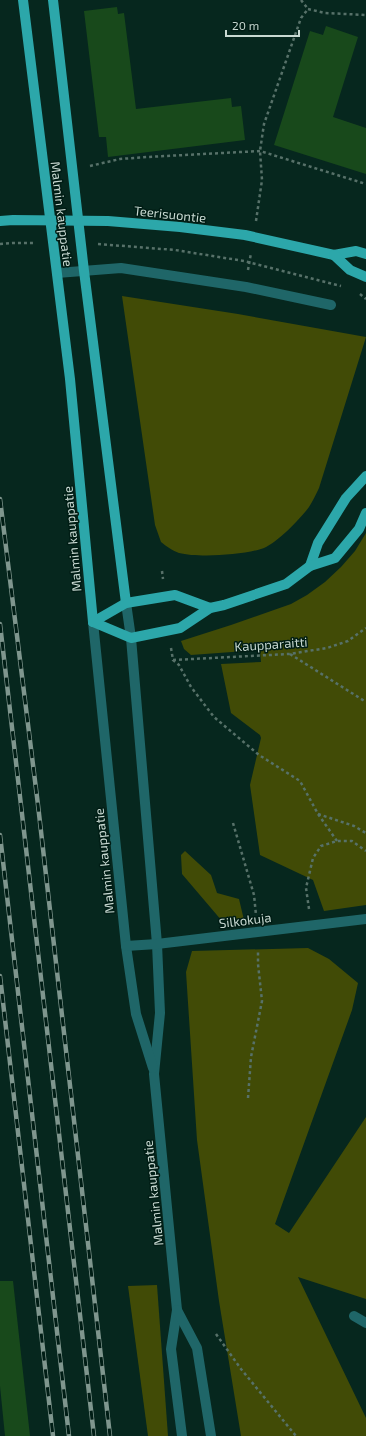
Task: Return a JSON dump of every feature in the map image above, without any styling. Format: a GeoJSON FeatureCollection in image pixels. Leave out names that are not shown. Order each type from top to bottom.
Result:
{"type":"FeatureCollection","features":[{"type":"Feature","properties":{"kind":"main road","name":"Malmin kauppatie"},"geometry":{"type":"LineString","coordinates":[[23,0],[70,379],[93,622]]}},
{"type":"Feature","properties":{"kind":"main road","name":"Malmin kauppatie"},"geometry":{"type":"LineString","coordinates":[[53,0],[84,271],[126,604]]}},
{"type":"Feature","properties":{"kind":"main road","name":"Teerisuontie"},"geometry":{"type":"LineString","coordinates":[[0,221],[108,221],[180,227],[244,235],[334,255]]}},
{"type":"Feature","properties":{"kind":"main road"},"geometry":{"type":"LineString","coordinates":[[334,255],[356,251],[366,254]]}},
{"type":"Feature","properties":{"kind":"main road"},"geometry":{"type":"LineString","coordinates":[[334,255],[350,270],[366,277]]}},
{"type":"Feature","properties":{"kind":"main road"},"geometry":{"type":"LineString","coordinates":[[310,566],[318,543],[346,498],[366,476]]}},
{"type":"Feature","properties":{"kind":"main road"},"geometry":{"type":"LineString","coordinates":[[93,622],[131,638],[180,628],[210,608],[224,605],[286,584],[310,566],[335,558],[358,529],[366,513]]}},
{"type":"Feature","properties":{"kind":"main road"},"geometry":{"type":"LineString","coordinates":[[93,622],[126,604],[175,595],[210,608]]}},
{"type":"Feature","properties":{"kind":"street"},"geometry":{"type":"LineString","coordinates":[[57,272],[121,268],[246,287],[331,305]]}},
{"type":"Feature","properties":{"kind":"street","name":"Malmin kauppatie"},"geometry":{"type":"LineString","coordinates":[[126,604],[131,638],[157,944],[160,1013],[154,1074]]}},
{"type":"Feature","properties":{"kind":"street","name":"Malmin kauppatie"},"geometry":{"type":"LineString","coordinates":[[93,622],[126,946],[136,1014],[154,1074],[177,1310],[171,1349],[182,1436]]}},
{"type":"Feature","properties":{"kind":"street","name":"Silkokuja"},"geometry":{"type":"LineString","coordinates":[[126,946],[157,944],[366,918]]}},
{"type":"Feature","properties":{"kind":"street","name":"Malmin kauppatie"},"geometry":{"type":"LineString","coordinates":[[177,1310],[197,1348],[211,1436]]}},
{"type":"Feature","properties":{"kind":"street"},"geometry":{"type":"LineString","coordinates":[[354,1316],[366,1323]]}},
{"type":"Feature","properties":{"kind":"path"},"geometry":{"type":"LineString","coordinates":[[301,0],[308,9],[366,16]]}},
{"type":"Feature","properties":{"kind":"path"},"geometry":{"type":"LineString","coordinates":[[260,151],[264,124],[301,18],[308,9]]}},
{"type":"Feature","properties":{"kind":"path"},"geometry":{"type":"LineString","coordinates":[[89,166],[120,159],[260,151],[366,184]]}},
{"type":"Feature","properties":{"kind":"path"},"geometry":{"type":"LineString","coordinates":[[0,244],[36,243]]}},
{"type":"Feature","properties":{"kind":"path"},"geometry":{"type":"LineString","coordinates":[[97,244],[175,250],[244,261],[345,287]]}},
{"type":"Feature","properties":{"kind":"path","name":"Kaupparaitti"},"geometry":{"type":"LineString","coordinates":[[318,814],[300,781],[259,755],[214,717],[191,687],[179,665],[173,660],[289,654],[328,648],[348,641],[366,628]]}},
{"type":"Feature","properties":{"kind":"path"},"geometry":{"type":"LineString","coordinates":[[289,654],[366,702]]}},
{"type":"Feature","properties":{"kind":"path"},"geometry":{"type":"LineString","coordinates":[[318,814],[354,826],[366,833]]}},
{"type":"Feature","properties":{"kind":"path"},"geometry":{"type":"LineString","coordinates":[[318,814],[337,841]]}},
{"type":"Feature","properties":{"kind":"path"},"geometry":{"type":"LineString","coordinates":[[233,823],[254,895],[258,932],[258,964],[262,1001],[251,1057],[248,1098]]}},
{"type":"Feature","properties":{"kind":"path"},"geometry":{"type":"LineString","coordinates":[[312,925],[306,888],[313,858],[321,846],[337,841],[352,841],[366,851]]}},
{"type":"Feature","properties":{"kind":"path"},"geometry":{"type":"LineString","coordinates":[[216,1334],[241,1368],[296,1436]]}},
{"type":"Feature","properties":{"kind":"green space"},"geometry":{"type":"Polygon","coordinates":[[[122,296],[238,314],[366,337],[319,488],[305,512],[288,530],[270,545],[256,550],[222,555],[188,555],[172,550],[161,542],[155,525],[122,296]]]}},
{"type":"Feature","properties":{"kind":"green space"},"geometry":{"type":"Polygon","coordinates":[[[366,533],[366,905],[324,911],[313,880],[260,855],[250,785],[261,738],[260,735],[231,713],[221,664],[261,662],[260,650],[191,655],[184,649],[181,641],[291,604],[307,595],[325,582],[341,567],[355,551],[366,533]]]}},
{"type":"Feature","properties":{"kind":"green space"},"geometry":{"type":"Polygon","coordinates":[[[185,851],[211,875],[217,893],[239,899],[244,920],[222,921],[182,874],[181,855],[185,851]]]}},
{"type":"Feature","properties":{"kind":"green space"},"geometry":{"type":"Polygon","coordinates":[[[308,948],[329,959],[358,983],[352,1010],[275,1224],[289,1233],[366,1117],[366,1299],[298,1277],[366,1418],[366,1436],[241,1436],[219,1301],[197,1140],[186,972],[192,951],[308,948]]]}},
{"type":"Feature","properties":{"kind":"green space"},"geometry":{"type":"Polygon","coordinates":[[[157,1285],[168,1436],[148,1436],[128,1286],[157,1285]]]}},
{"type":"Feature","properties":{"kind":"building"},"geometry":{"type":"Polygon","coordinates":[[[117,7],[118,14],[124,13],[136,109],[231,98],[232,107],[241,106],[245,140],[108,157],[106,137],[99,137],[84,11],[117,7]]]}},
{"type":"Feature","properties":{"kind":"building"},"geometry":{"type":"Polygon","coordinates":[[[326,26],[358,37],[333,117],[366,128],[366,174],[274,145],[310,31],[323,35],[326,26]]]}},
{"type":"Feature","properties":{"kind":"building"},"geometry":{"type":"Polygon","coordinates":[[[0,1281],[13,1281],[30,1436],[5,1436],[0,1386],[0,1281]]]}},
{"type":"Feature","properties":{"kind":"railway"},"geometry":{"type":"LineString","coordinates":[[0,499],[38,805],[110,1436]]}},
{"type":"Feature","properties":{"kind":"railway"},"geometry":{"type":"LineString","coordinates":[[0,624],[94,1436]]}},
{"type":"Feature","properties":{"kind":"railway"},"geometry":{"type":"LineString","coordinates":[[0,835],[69,1436]]}},
{"type":"Feature","properties":{"kind":"railway"},"geometry":{"type":"LineString","coordinates":[[0,976],[53,1436]]}}]}
